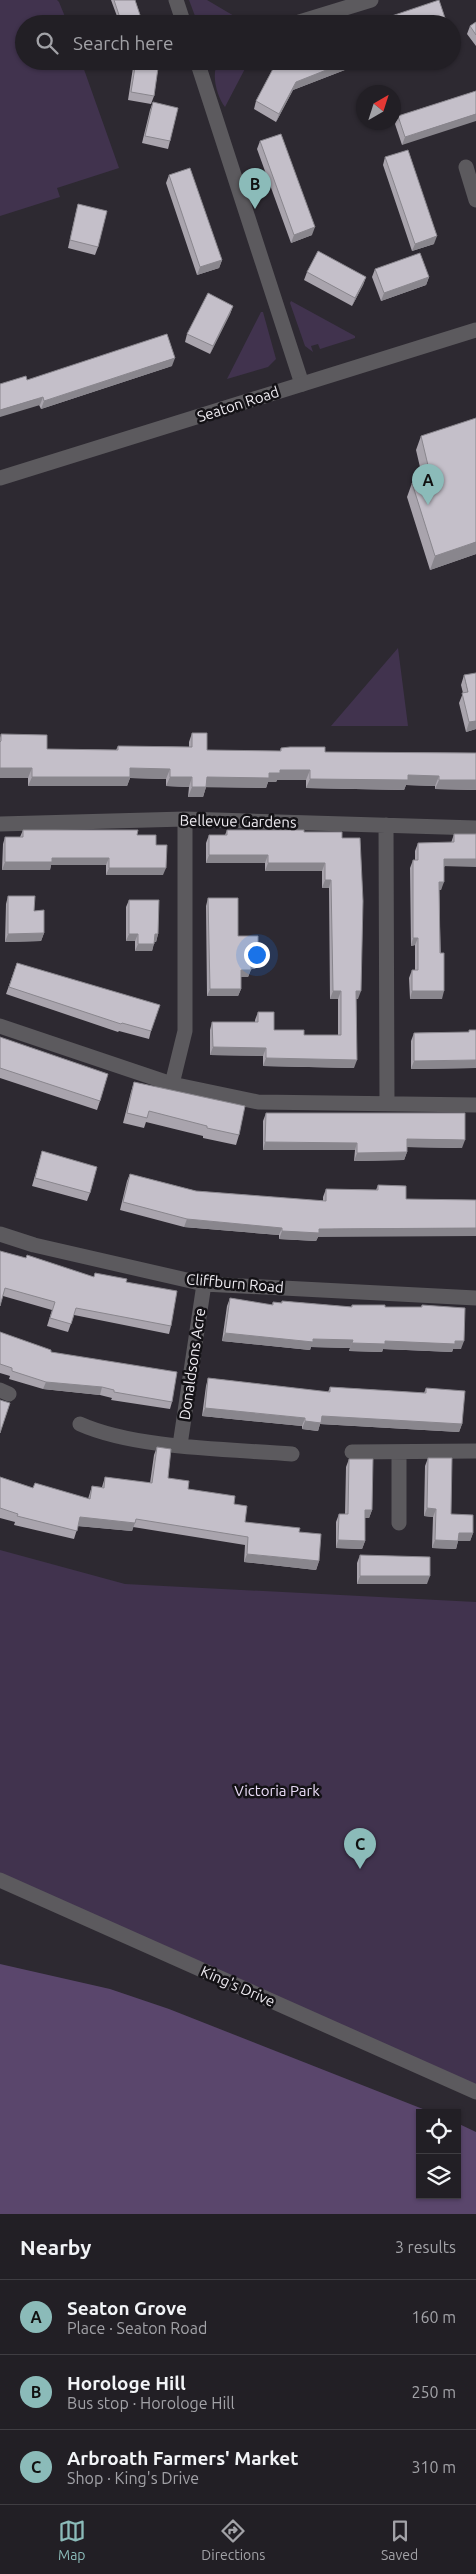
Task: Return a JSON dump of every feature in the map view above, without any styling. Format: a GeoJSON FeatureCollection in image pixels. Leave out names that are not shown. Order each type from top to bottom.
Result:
{"type":"FeatureCollection","features":[{"type":"Feature","properties":{"kind":"street"},"geometry":{"type":"LineString","coordinates":[[176,0],[181,15]]}},
{"type":"Feature","properties":{"kind":"street"},"geometry":{"type":"LineString","coordinates":[[322,15],[371,0]]}},
{"type":"Feature","properties":{"kind":"street"},"geometry":{"type":"LineString","coordinates":[[199,70],[302,384]]}},
{"type":"Feature","properties":{"kind":"street"},"geometry":{"type":"LineString","coordinates":[[466,167],[476,200]]}},
{"type":"Feature","properties":{"kind":"street","name":"Seaton Road"},"geometry":{"type":"LineString","coordinates":[[0,478],[476,330]]}},
{"type":"Feature","properties":{"kind":"street"},"geometry":{"type":"LineString","coordinates":[[172,1084],[185,1031],[184,819]]}},
{"type":"Feature","properties":{"kind":"street","name":"Bellevue Gardens"},"geometry":{"type":"LineString","coordinates":[[0,824],[184,819],[476,828]]}},
{"type":"Feature","properties":{"kind":"street"},"geometry":{"type":"LineString","coordinates":[[386,825],[387,1104]]}},
{"type":"Feature","properties":{"kind":"street"},"geometry":{"type":"LineString","coordinates":[[0,1026],[172,1084],[258,1102],[476,1105]]}},
{"type":"Feature","properties":{"kind":"street","name":"Cliffburn Road"},"geometry":{"type":"LineString","coordinates":[[0,1234],[34,1245],[204,1284],[476,1298]]}},
{"type":"Feature","properties":{"kind":"street","name":"Donaldsons Acre"},"geometry":{"type":"LineString","coordinates":[[180,1445],[204,1284]]}},
{"type":"Feature","properties":{"kind":"street"},"geometry":{"type":"LineString","coordinates":[[80,1424],[100,1433],[180,1445],[292,1454]]}},
{"type":"Feature","properties":{"kind":"street"},"geometry":{"type":"LineString","coordinates":[[352,1452],[476,1451]]}},
{"type":"Feature","properties":{"kind":"street"},"geometry":{"type":"LineString","coordinates":[[399,1452],[399,1523]]}},
{"type":"Feature","properties":{"kind":"street","name":"King's Drive"},"geometry":{"type":"LineString","coordinates":[[0,1880],[476,2092]]}},
{"type":"Feature","properties":{"kind":"green space"},"geometry":{"type":"Polygon","coordinates":[[[0,0],[57,0],[64,15],[15,15],[15,70],[84,70],[119,168],[57,188],[60,197],[0,216],[0,0]]]}},
{"type":"Feature","properties":{"kind":"green space"},"geometry":{"type":"Polygon","coordinates":[[[189,0],[207,0],[232,15],[195,15],[189,0]]]}},
{"type":"Feature","properties":{"kind":"green space"},"geometry":{"type":"Polygon","coordinates":[[[215,70],[244,70],[225,107],[219,97],[215,70]]]}},
{"type":"Feature","properties":{"kind":"green space"},"geometry":{"type":"Polygon","coordinates":[[[291,301],[355,336],[355,338],[320,349],[318,344],[311,346],[313,352],[305,346],[290,303],[291,301]]]}},
{"type":"Feature","properties":{"kind":"green space"},"geometry":{"type":"Polygon","coordinates":[[[261,312],[263,312],[276,359],[268,367],[227,379],[261,312]]]}},
{"type":"Feature","properties":{"kind":"green space"},"geometry":{"type":"Polygon","coordinates":[[[398,648],[408,726],[331,726],[398,648]]]}},
{"type":"Feature","properties":{"kind":"green space","name":"Victoria Park"},"geometry":{"type":"Polygon","coordinates":[[[0,1550],[125,1584],[476,1602],[476,2093],[0,1886],[0,1550]]]}},
{"type":"Feature","properties":{"kind":"shaded area"},"geometry":{"type":"Polygon","coordinates":[[[0,1964],[110,1989],[169,2009],[423,2109],[416,2109],[416,2199],[461,2199],[461,2125],[476,2132],[476,2214],[0,2214],[0,1964]]]}},
{"type":"Feature","properties":{"kind":"building"},"geometry":{"type":"Polygon","coordinates":[[[114,0],[135,0],[140,15],[119,15],[114,0]]]}},
{"type":"Feature","properties":{"kind":"building"},"geometry":{"type":"Polygon","coordinates":[[[439,0],[444,15],[395,15],[439,0]]]}},
{"type":"Feature","properties":{"kind":"building"},"geometry":{"type":"Polygon","coordinates":[[[476,22],[476,35],[470,26],[476,22]]]}},
{"type":"Feature","properties":{"kind":"building"},"geometry":{"type":"Polygon","coordinates":[[[135,70],[158,70],[154,96],[131,92],[135,70]]]}},
{"type":"Feature","properties":{"kind":"building"},"geometry":{"type":"Polygon","coordinates":[[[272,70],[326,70],[296,82],[279,114],[256,101],[272,70]]]}},
{"type":"Feature","properties":{"kind":"building"},"geometry":{"type":"Polygon","coordinates":[[[476,91],[476,114],[405,137],[401,125],[401,115],[476,91]]]}},
{"type":"Feature","properties":{"kind":"building"},"geometry":{"type":"Polygon","coordinates":[[[153,102],[178,108],[170,141],[145,136],[153,102]]]}},
{"type":"Feature","properties":{"kind":"building"},"geometry":{"type":"Polygon","coordinates":[[[281,134],[315,227],[294,235],[260,141],[281,134]]]}},
{"type":"Feature","properties":{"kind":"building"},"geometry":{"type":"Polygon","coordinates":[[[408,150],[437,236],[415,244],[385,157],[408,150]]]}},
{"type":"Feature","properties":{"kind":"building"},"geometry":{"type":"Polygon","coordinates":[[[190,168],[222,260],[200,267],[169,175],[190,168]]]}},
{"type":"Feature","properties":{"kind":"building"},"geometry":{"type":"Polygon","coordinates":[[[78,204],[107,211],[98,247],[70,240],[78,204]]]}},
{"type":"Feature","properties":{"kind":"building"},"geometry":{"type":"Polygon","coordinates":[[[318,251],[366,277],[355,298],[307,272],[318,251]]]}},
{"type":"Feature","properties":{"kind":"building"},"geometry":{"type":"Polygon","coordinates":[[[420,253],[429,277],[384,293],[375,269],[420,253]]]}},
{"type":"Feature","properties":{"kind":"building"},"geometry":{"type":"Polygon","coordinates":[[[208,293],[233,306],[213,346],[187,334],[208,293]]]}},
{"type":"Feature","properties":{"kind":"building"},"geometry":{"type":"Polygon","coordinates":[[[167,334],[175,358],[44,401],[43,397],[0,410],[0,384],[26,376],[27,380],[167,334]]]}},
{"type":"Feature","properties":{"kind":"building"},"geometry":{"type":"Polygon","coordinates":[[[476,418],[476,542],[435,556],[412,483],[431,478],[421,436],[476,418]]]}},
{"type":"Feature","properties":{"kind":"building"},"geometry":{"type":"Polygon","coordinates":[[[476,673],[476,721],[469,722],[462,693],[468,692],[464,675],[476,673]]]}},
{"type":"Feature","properties":{"kind":"building"},"geometry":{"type":"Polygon","coordinates":[[[192,733],[207,733],[207,750],[281,751],[281,748],[290,747],[325,747],[325,752],[476,753],[476,780],[439,780],[439,776],[408,775],[408,780],[310,779],[310,770],[280,770],[280,773],[269,773],[269,778],[207,777],[206,787],[192,787],[192,777],[170,777],[170,769],[130,768],[130,777],[32,777],[32,768],[0,768],[1,734],[47,735],[47,749],[118,750],[118,746],[192,747],[192,733]]]}},
{"type":"Feature","properties":{"kind":"building"},"geometry":{"type":"Polygon","coordinates":[[[23,830],[138,830],[137,835],[156,835],[156,845],[167,845],[166,868],[109,868],[109,858],[52,858],[52,862],[5,862],[5,837],[23,837],[23,830]]]}},
{"type":"Feature","properties":{"kind":"building"},"geometry":{"type":"Polygon","coordinates":[[[227,830],[342,832],[342,838],[360,838],[363,901],[361,991],[356,991],[357,1060],[266,1058],[266,1048],[213,1047],[212,1022],[258,1022],[258,1012],[274,1012],[274,1030],[304,1030],[304,1035],[341,1035],[341,991],[333,991],[331,880],[325,880],[325,863],[268,863],[268,855],[209,855],[209,835],[227,835],[227,830]]]}},
{"type":"Feature","properties":{"kind":"building"},"geometry":{"type":"Polygon","coordinates":[[[454,834],[476,834],[476,859],[444,859],[444,882],[439,882],[440,953],[444,953],[444,991],[412,991],[412,970],[418,970],[418,938],[413,938],[413,860],[418,860],[418,843],[454,842],[454,834]]]}},
{"type":"Feature","properties":{"kind":"building"},"geometry":{"type":"Polygon","coordinates":[[[8,896],[35,896],[34,911],[44,910],[44,933],[8,934],[8,896]]]}},
{"type":"Feature","properties":{"kind":"building"},"geometry":{"type":"Polygon","coordinates":[[[208,898],[238,898],[238,936],[258,936],[258,962],[251,962],[251,970],[241,970],[241,989],[210,989],[208,898]]]}},
{"type":"Feature","properties":{"kind":"building"},"geometry":{"type":"Polygon","coordinates":[[[129,900],[159,900],[158,934],[155,934],[154,944],[138,944],[138,934],[129,934],[129,900]]]}},
{"type":"Feature","properties":{"kind":"building"},"geometry":{"type":"Polygon","coordinates":[[[17,963],[160,1005],[151,1031],[121,1024],[9,987],[17,963]]]}},
{"type":"Feature","properties":{"kind":"building"},"geometry":{"type":"Polygon","coordinates":[[[469,1030],[476,1030],[476,1060],[414,1061],[414,1033],[469,1032],[469,1030]]]}},
{"type":"Feature","properties":{"kind":"building"},"geometry":{"type":"Polygon","coordinates":[[[0,1037],[108,1074],[100,1101],[0,1068],[0,1037]]]}},
{"type":"Feature","properties":{"kind":"building"},"geometry":{"type":"Polygon","coordinates":[[[134,1082],[245,1106],[239,1135],[149,1111],[147,1118],[127,1113],[134,1082]]]}},
{"type":"Feature","properties":{"kind":"building"},"geometry":{"type":"Polygon","coordinates":[[[266,1113],[465,1113],[465,1140],[407,1139],[407,1152],[357,1153],[357,1143],[265,1142],[266,1113]]]}},
{"type":"Feature","properties":{"kind":"building"},"geometry":{"type":"Polygon","coordinates":[[[42,1151],[97,1167],[90,1193],[35,1178],[42,1151]]]}},
{"type":"Feature","properties":{"kind":"building"},"geometry":{"type":"Polygon","coordinates":[[[130,1174],[196,1191],[326,1201],[326,1189],[378,1190],[378,1185],[406,1186],[406,1199],[476,1200],[476,1228],[319,1229],[319,1233],[282,1231],[282,1228],[187,1219],[123,1202],[130,1174]]]}},
{"type":"Feature","properties":{"kind":"building"},"geometry":{"type":"Polygon","coordinates":[[[0,1251],[26,1258],[27,1255],[94,1277],[95,1273],[127,1279],[126,1282],[177,1291],[171,1326],[76,1308],[71,1324],[50,1318],[55,1302],[5,1288],[0,1306],[0,1251]]]}},
{"type":"Feature","properties":{"kind":"building"},"geometry":{"type":"Polygon","coordinates":[[[230,1298],[273,1305],[273,1302],[282,1303],[282,1301],[352,1307],[352,1305],[385,1305],[385,1307],[422,1307],[422,1305],[465,1308],[464,1341],[455,1341],[455,1344],[385,1341],[385,1344],[352,1343],[353,1340],[313,1339],[313,1342],[225,1333],[230,1298]]]}},
{"type":"Feature","properties":{"kind":"building"},"geometry":{"type":"Polygon","coordinates":[[[0,1332],[51,1350],[51,1352],[177,1372],[172,1402],[114,1392],[114,1390],[102,1387],[46,1382],[12,1371],[12,1368],[0,1364],[0,1332]]]}},
{"type":"Feature","properties":{"kind":"building"},"geometry":{"type":"Polygon","coordinates":[[[208,1378],[330,1392],[330,1387],[426,1393],[426,1388],[465,1391],[462,1424],[322,1416],[321,1423],[305,1421],[305,1418],[205,1408],[208,1378]]]}},
{"type":"Feature","properties":{"kind":"building"},"geometry":{"type":"Polygon","coordinates":[[[0,1400],[10,1403],[0,1433],[0,1400]]]}},
{"type":"Feature","properties":{"kind":"building"},"geometry":{"type":"Polygon","coordinates":[[[157,1447],[171,1449],[168,1478],[189,1481],[188,1489],[235,1496],[234,1504],[247,1506],[245,1522],[300,1528],[299,1532],[321,1534],[319,1561],[247,1554],[248,1537],[136,1519],[135,1523],[80,1517],[77,1531],[17,1516],[18,1514],[0,1508],[0,1477],[33,1488],[35,1483],[90,1499],[92,1486],[104,1488],[105,1477],[152,1483],[157,1447]]]}},
{"type":"Feature","properties":{"kind":"building"},"geometry":{"type":"Polygon","coordinates":[[[428,1458],[452,1458],[451,1514],[473,1515],[473,1533],[459,1533],[458,1541],[435,1540],[436,1509],[427,1508],[428,1458]]]}},
{"type":"Feature","properties":{"kind":"building"},"geometry":{"type":"Polygon","coordinates":[[[349,1459],[373,1459],[372,1510],[365,1510],[365,1541],[338,1540],[339,1514],[348,1514],[349,1459]]]}},
{"type":"Feature","properties":{"kind":"building"},"geometry":{"type":"Polygon","coordinates":[[[360,1555],[430,1557],[430,1576],[360,1576],[360,1555]]]}},
{"type":"Feature","properties":{"kind":"place","name":"Horologe Hill"},"geometry":{"type":"Point","coordinates":[255,209]}},
{"type":"Feature","properties":{"kind":"place","name":"Seaton Grove"},"geometry":{"type":"Point","coordinates":[428,505]}},
{"type":"Feature","properties":{"kind":"place","name":"Arbroath Farmers' Market"},"geometry":{"type":"Point","coordinates":[360,1869]}}]}
